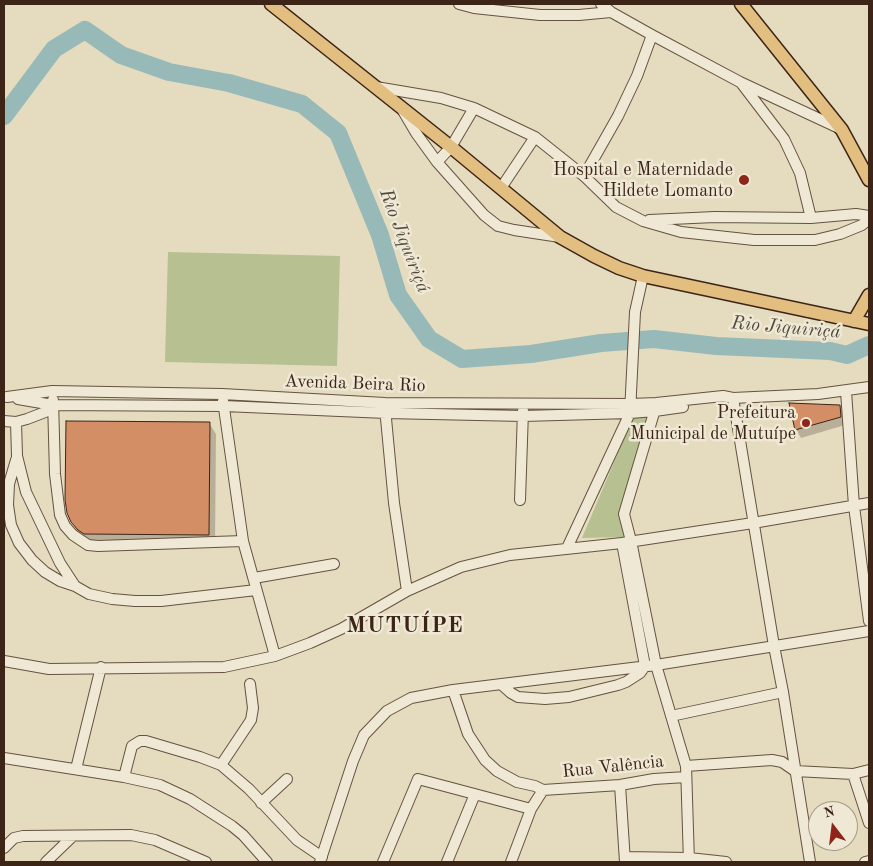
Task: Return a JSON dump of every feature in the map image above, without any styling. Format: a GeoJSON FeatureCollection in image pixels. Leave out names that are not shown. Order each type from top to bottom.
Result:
{"type":"FeatureCollection","features":[{"type":"Feature","properties":{"kind":"main road"},"geometry":{"type":"LineString","coordinates":[[271,4],[451,147],[560,237],[618,268],[643,276],[860,322],[869,295]]}},
{"type":"Feature","properties":{"kind":"main road"},"geometry":{"type":"LineString","coordinates":[[741,4],[842,130],[869,180]]}},
{"type":"Feature","properties":{"kind":"street"},"geometry":{"type":"LineString","coordinates":[[459,4],[474,8],[540,15],[579,15],[612,12]]}},
{"type":"Feature","properties":{"kind":"street"},"geometry":{"type":"LineString","coordinates":[[601,4],[652,35],[740,82],[842,130]]}},
{"type":"Feature","properties":{"kind":"street"},"geometry":{"type":"LineString","coordinates":[[584,176],[618,116],[637,76],[652,35]]}},
{"type":"Feature","properties":{"kind":"street"},"geometry":{"type":"LineString","coordinates":[[740,82],[784,139],[800,173],[811,218]]}},
{"type":"Feature","properties":{"kind":"street"},"geometry":{"type":"LineString","coordinates":[[376,87],[441,98],[474,108],[535,137],[584,176],[616,207],[643,221],[681,232],[754,240],[816,240],[840,234],[862,224],[869,217]]}},
{"type":"Feature","properties":{"kind":"street"},"geometry":{"type":"LineString","coordinates":[[400,106],[416,133],[437,162],[484,215],[498,226],[560,237]]}},
{"type":"Feature","properties":{"kind":"street"},"geometry":{"type":"LineString","coordinates":[[437,162],[451,147],[474,108]]}},
{"type":"Feature","properties":{"kind":"street"},"geometry":{"type":"LineString","coordinates":[[501,188],[535,137]]}},
{"type":"Feature","properties":{"kind":"street"},"geometry":{"type":"LineString","coordinates":[[643,221],[715,217],[811,218],[856,214],[869,217]]}},
{"type":"Feature","properties":{"kind":"street"},"geometry":{"type":"LineString","coordinates":[[567,548],[630,408],[635,312],[643,276]]}},
{"type":"Feature","properties":{"kind":"street","name":"Avenida Beira Rio"},"geometry":{"type":"LineString","coordinates":[[6,397],[52,391],[222,394],[385,408],[523,416],[656,407],[723,396],[733,398],[846,391],[869,387]]}},
{"type":"Feature","properties":{"kind":"street"},"geometry":{"type":"LineString","coordinates":[[52,391],[55,474],[60,515],[73,536],[88,545],[98,546],[243,541]]}},
{"type":"Feature","properties":{"kind":"street"},"geometry":{"type":"LineString","coordinates":[[846,391],[854,506],[869,621]]}},
{"type":"Feature","properties":{"kind":"street"},"geometry":{"type":"LineString","coordinates":[[222,394],[243,541],[275,656]]}},
{"type":"Feature","properties":{"kind":"street"},"geometry":{"type":"LineString","coordinates":[[6,397],[53,407]]}},
{"type":"Feature","properties":{"kind":"street"},"geometry":{"type":"LineString","coordinates":[[733,398],[810,862]]}},
{"type":"Feature","properties":{"kind":"street"},"geometry":{"type":"LineString","coordinates":[[520,500],[524,404]]}},
{"type":"Feature","properties":{"kind":"street","name":"Avenida Beira Rio"},"geometry":{"type":"LineString","coordinates":[[53,407],[224,406],[385,408],[524,404],[630,408]]}},
{"type":"Feature","properties":{"kind":"street"},"geometry":{"type":"LineString","coordinates":[[4,421],[16,422],[34,418],[53,407]]}},
{"type":"Feature","properties":{"kind":"street"},"geometry":{"type":"LineString","coordinates":[[501,684],[518,697],[545,699],[569,697],[626,682],[640,673],[645,666],[640,612],[627,542],[624,514],[656,407]]}},
{"type":"Feature","properties":{"kind":"street"},"geometry":{"type":"LineString","coordinates":[[385,408],[394,502],[407,591]]}},
{"type":"Feature","properties":{"kind":"street"},"geometry":{"type":"LineString","coordinates":[[16,422],[17,456],[26,492],[60,564],[75,586]]}},
{"type":"Feature","properties":{"kind":"street"},"geometry":{"type":"LineString","coordinates":[[17,456],[10,484],[8,504],[11,525],[19,543],[32,560],[60,581],[75,586],[89,594],[134,601],[161,601],[256,590]]}},
{"type":"Feature","properties":{"kind":"street"},"geometry":{"type":"LineString","coordinates":[[4,661],[49,669],[224,667],[275,656],[341,629],[407,591],[461,567],[510,555],[627,542],[869,503]]}},
{"type":"Feature","properties":{"kind":"street"},"geometry":{"type":"LineString","coordinates":[[254,578],[334,564]]}},
{"type":"Feature","properties":{"kind":"street"},"geometry":{"type":"LineString","coordinates":[[640,612],[686,766],[689,860]]}},
{"type":"Feature","properties":{"kind":"street"},"geometry":{"type":"LineString","coordinates":[[124,777],[132,746],[140,741],[200,756],[221,765],[249,789],[297,840],[321,860],[353,761],[364,735],[387,711],[402,702],[419,696],[453,690],[656,665],[869,631]]}},
{"type":"Feature","properties":{"kind":"street"},"geometry":{"type":"LineString","coordinates":[[76,769],[100,667]]}},
{"type":"Feature","properties":{"kind":"street"},"geometry":{"type":"LineString","coordinates":[[221,765],[251,720],[253,708],[250,684]]}},
{"type":"Feature","properties":{"kind":"street"},"geometry":{"type":"LineString","coordinates":[[453,690],[468,734],[485,760],[497,771],[517,782],[543,790],[531,809],[511,862]]}},
{"type":"Feature","properties":{"kind":"street"},"geometry":{"type":"LineString","coordinates":[[671,716],[783,692]]}},
{"type":"Feature","properties":{"kind":"street"},"geometry":{"type":"LineString","coordinates":[[4,758],[124,777],[160,785],[209,810],[243,835],[267,862]]}},
{"type":"Feature","properties":{"kind":"street","name":"Rua Valência"},"geometry":{"type":"LineString","coordinates":[[686,766],[772,760],[782,762],[795,771],[853,774],[869,770]]}},
{"type":"Feature","properties":{"kind":"street"},"geometry":{"type":"LineString","coordinates":[[853,774],[869,823]]}},
{"type":"Feature","properties":{"kind":"street","name":"Rua Valência"},"geometry":{"type":"LineString","coordinates":[[543,790],[620,784],[686,776]]}},
{"type":"Feature","properties":{"kind":"street"},"geometry":{"type":"LineString","coordinates":[[262,803],[287,779]]}},
{"type":"Feature","properties":{"kind":"street"},"geometry":{"type":"LineString","coordinates":[[383,862],[418,779],[531,809]]}},
{"type":"Feature","properties":{"kind":"street"},"geometry":{"type":"LineString","coordinates":[[620,784],[625,860],[726,862]]}},
{"type":"Feature","properties":{"kind":"street"},"geometry":{"type":"LineString","coordinates":[[447,862],[475,794]]}},
{"type":"Feature","properties":{"kind":"street"},"geometry":{"type":"LineString","coordinates":[[4,848],[11,840],[22,836],[131,835],[163,843],[206,862]]}},
{"type":"Feature","properties":{"kind":"street"},"geometry":{"type":"LineString","coordinates":[[46,862],[72,836]]}},
{"type":"Feature","properties":{"kind":"street"},"geometry":{"type":"LineString","coordinates":[[865,862],[869,861]]}},
{"type":"Feature","properties":{"kind":"green space"},"geometry":{"type":"Polygon","coordinates":[[[168,252],[340,256],[337,366],[165,362],[168,252]]]}},
{"type":"Feature","properties":{"kind":"green space"},"geometry":{"type":"Polygon","coordinates":[[[651,415],[620,513],[624,537],[582,538],[633,417],[651,415]]]}},
{"type":"Feature","properties":{"kind":"building","name":"Prefeitura Municipal de Mutuípe"},"geometry":{"type":"Polygon","coordinates":[[[789,403],[840,405],[841,417],[795,430],[789,403]]]}},
{"type":"Feature","properties":{"kind":"building"},"geometry":{"type":"Polygon","coordinates":[[[66,421],[210,422],[209,535],[84,534],[78,530],[71,522],[67,513],[65,500],[66,421]]]}},
{"type":"Feature","properties":{"kind":"waterway","name":"Rio Jiquiriçá"},"geometry":{"type":"LineString","coordinates":[[4,116],[54,49],[85,30],[121,55],[169,72],[229,83],[302,104],[338,133],[380,235],[398,295],[429,339],[462,359],[531,354],[601,343],[654,339],[716,346],[830,351],[847,355],[869,345]]}},
{"type":"Feature","properties":{"kind":"place","name":"Hospital e Maternidade Hildete Lomanto"},"geometry":{"type":"Point","coordinates":[744,180]}},
{"type":"Feature","properties":{"kind":"place","name":"Prefeitura Municipal de Mutuípe"},"geometry":{"type":"Point","coordinates":[806,423]}},
{"type":"Feature","properties":{"kind":"district","name":"MUTUÍPE"},"geometry":{"type":"Point","coordinates":[405,626]}}]}
